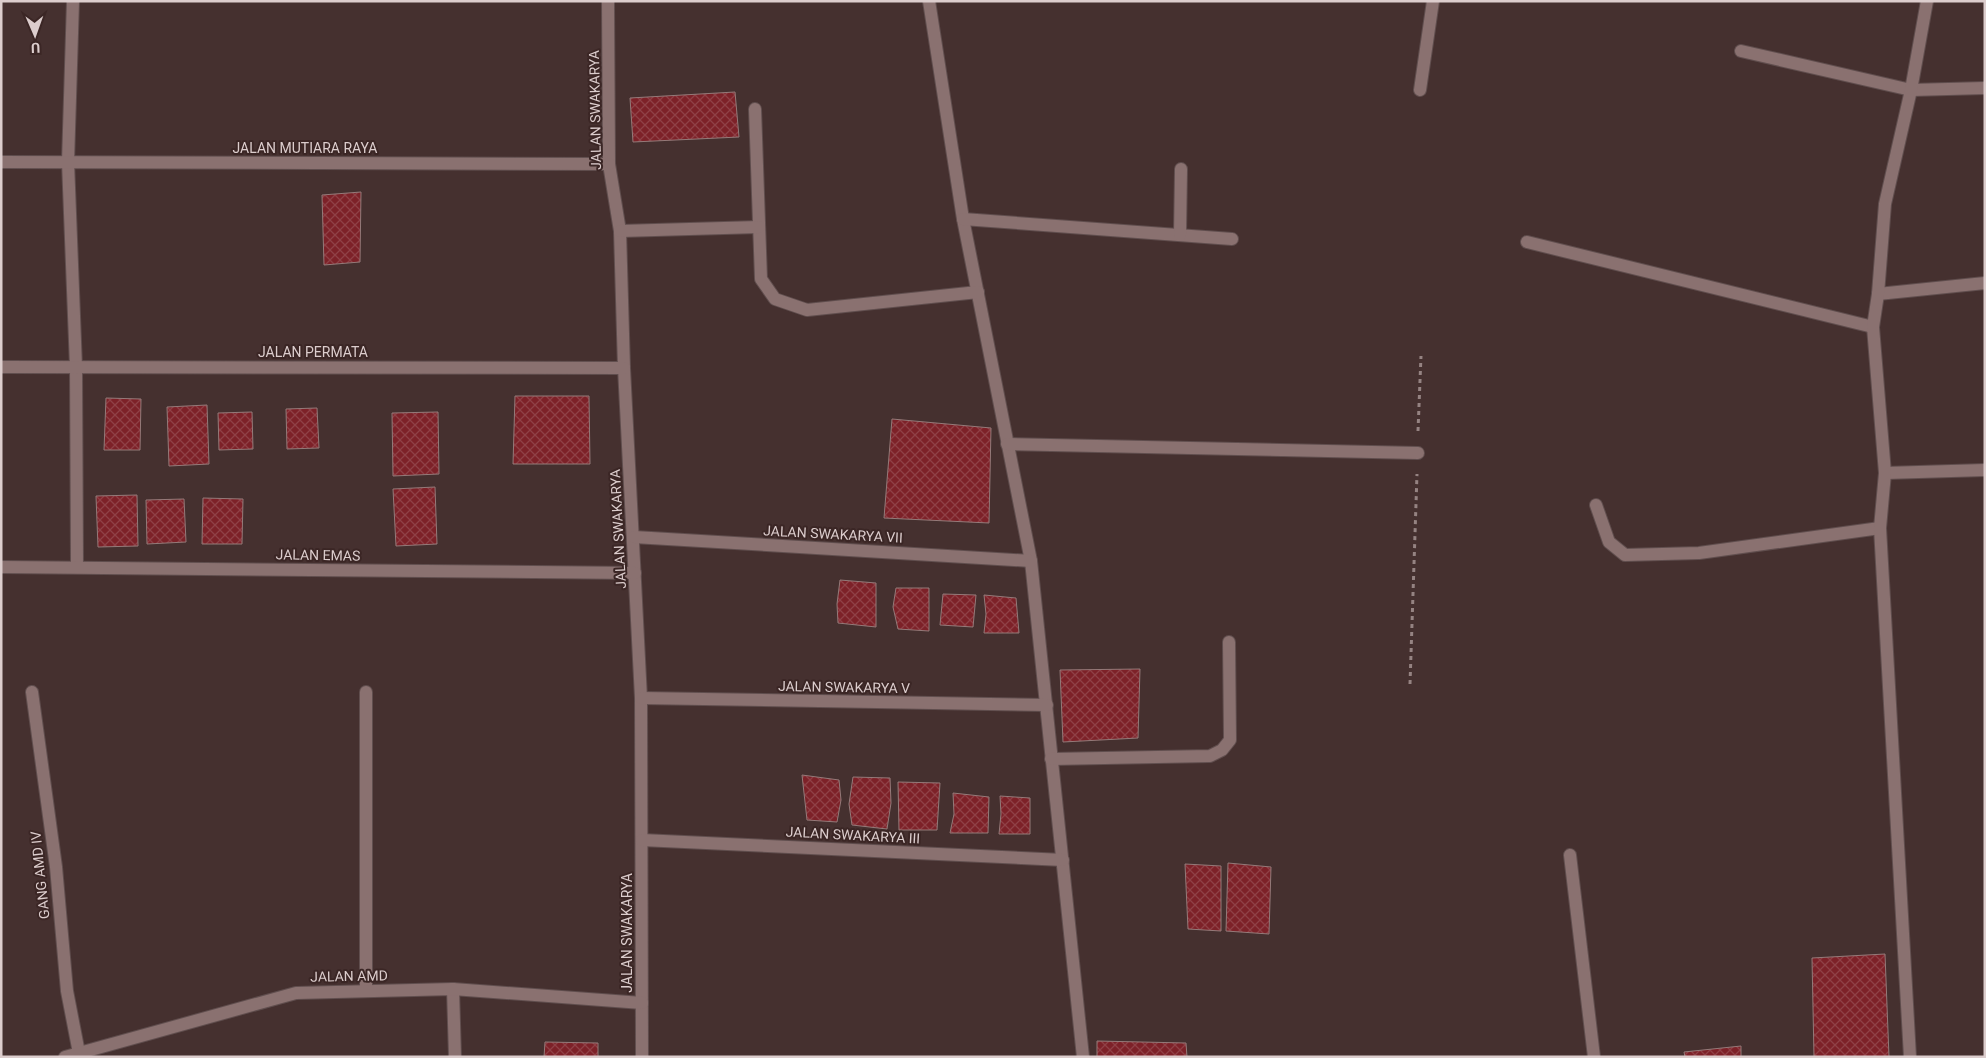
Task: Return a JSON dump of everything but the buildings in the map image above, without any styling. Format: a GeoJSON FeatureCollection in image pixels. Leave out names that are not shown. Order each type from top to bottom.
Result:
{"type":"FeatureCollection","features":[{"type":"Feature","properties":{"kind":"street"},"geometry":{"type":"LineString","coordinates":[[73,1],[68,162],[76,367],[77,567]]}},
{"type":"Feature","properties":{"kind":"street","name":"JALAN SWAKARYA"},"geometry":{"type":"LineString","coordinates":[[608,1],[610,164],[620,231],[624,368],[641,698],[642,1057]]}},
{"type":"Feature","properties":{"kind":"street"},"geometry":{"type":"LineString","coordinates":[[929,1],[963,219],[1031,561],[1083,1057]]}},
{"type":"Feature","properties":{"kind":"street"},"geometry":{"type":"LineString","coordinates":[[1420,90],[1434,1]]}},
{"type":"Feature","properties":{"kind":"street"},"geometry":{"type":"LineString","coordinates":[[1910,1057],[1880,528],[1885,473],[1873,327],[1878,294],[1885,204],[1911,90],[1927,1]]}},
{"type":"Feature","properties":{"kind":"street"},"geometry":{"type":"LineString","coordinates":[[1741,51],[1911,90],[1985,88]]}},
{"type":"Feature","properties":{"kind":"street"},"geometry":{"type":"LineString","coordinates":[[755,109],[761,279],[775,299],[807,310],[978,292]]}},
{"type":"Feature","properties":{"kind":"street","name":"JALAN MUTIARA RAYA"},"geometry":{"type":"LineString","coordinates":[[1,162],[610,164]]}},
{"type":"Feature","properties":{"kind":"street"},"geometry":{"type":"LineString","coordinates":[[1180,235],[1181,168]]}},
{"type":"Feature","properties":{"kind":"street"},"geometry":{"type":"LineString","coordinates":[[963,219],[1232,239]]}},
{"type":"Feature","properties":{"kind":"street"},"geometry":{"type":"LineString","coordinates":[[620,231],[759,227]]}},
{"type":"Feature","properties":{"kind":"street"},"geometry":{"type":"LineString","coordinates":[[1527,242],[1873,327]]}},
{"type":"Feature","properties":{"kind":"street"},"geometry":{"type":"LineString","coordinates":[[1878,294],[1985,283]]}},
{"type":"Feature","properties":{"kind":"street","name":"JALAN PERMATA"},"geometry":{"type":"LineString","coordinates":[[1,367],[624,368]]}},
{"type":"Feature","properties":{"kind":"street"},"geometry":{"type":"LineString","coordinates":[[1008,444],[1418,453]]}},
{"type":"Feature","properties":{"kind":"street"},"geometry":{"type":"LineString","coordinates":[[1885,473],[1985,470]]}},
{"type":"Feature","properties":{"kind":"street"},"geometry":{"type":"LineString","coordinates":[[1596,505],[1609,542],[1625,555],[1699,553],[1880,528]]}},
{"type":"Feature","properties":{"kind":"street","name":"JALAN SWAKARYA VII"},"geometry":{"type":"LineString","coordinates":[[634,537],[1031,561]]}},
{"type":"Feature","properties":{"kind":"street","name":"JALAN EMAS"},"geometry":{"type":"LineString","coordinates":[[1,568],[77,567],[635,573]]}},
{"type":"Feature","properties":{"kind":"street"},"geometry":{"type":"LineString","coordinates":[[1051,760],[1210,756],[1222,750],[1230,740],[1229,642]]}},
{"type":"Feature","properties":{"kind":"street","name":"GANG AMD IV"},"geometry":{"type":"LineString","coordinates":[[32,692],[56,867],[66,992],[79,1053]]}},
{"type":"Feature","properties":{"kind":"street"},"geometry":{"type":"LineString","coordinates":[[366,692],[366,991]]}},
{"type":"Feature","properties":{"kind":"street","name":"JALAN SWAKARYA V"},"geometry":{"type":"LineString","coordinates":[[641,698],[1047,705]]}},
{"type":"Feature","properties":{"kind":"street","name":"JALAN SWAKARYA III"},"geometry":{"type":"LineString","coordinates":[[642,840],[1063,860]]}},
{"type":"Feature","properties":{"kind":"street"},"geometry":{"type":"LineString","coordinates":[[1570,855],[1594,1057]]}},
{"type":"Feature","properties":{"kind":"street"},"geometry":{"type":"LineString","coordinates":[[453,989],[455,1057]]}},
{"type":"Feature","properties":{"kind":"street","name":"JALAN AMD"},"geometry":{"type":"LineString","coordinates":[[65,1057],[296,993],[453,989],[642,1003]]}},
{"type":"Feature","properties":{"kind":"path"},"geometry":{"type":"LineString","coordinates":[[1410,684],[1421,356]]}}]}
